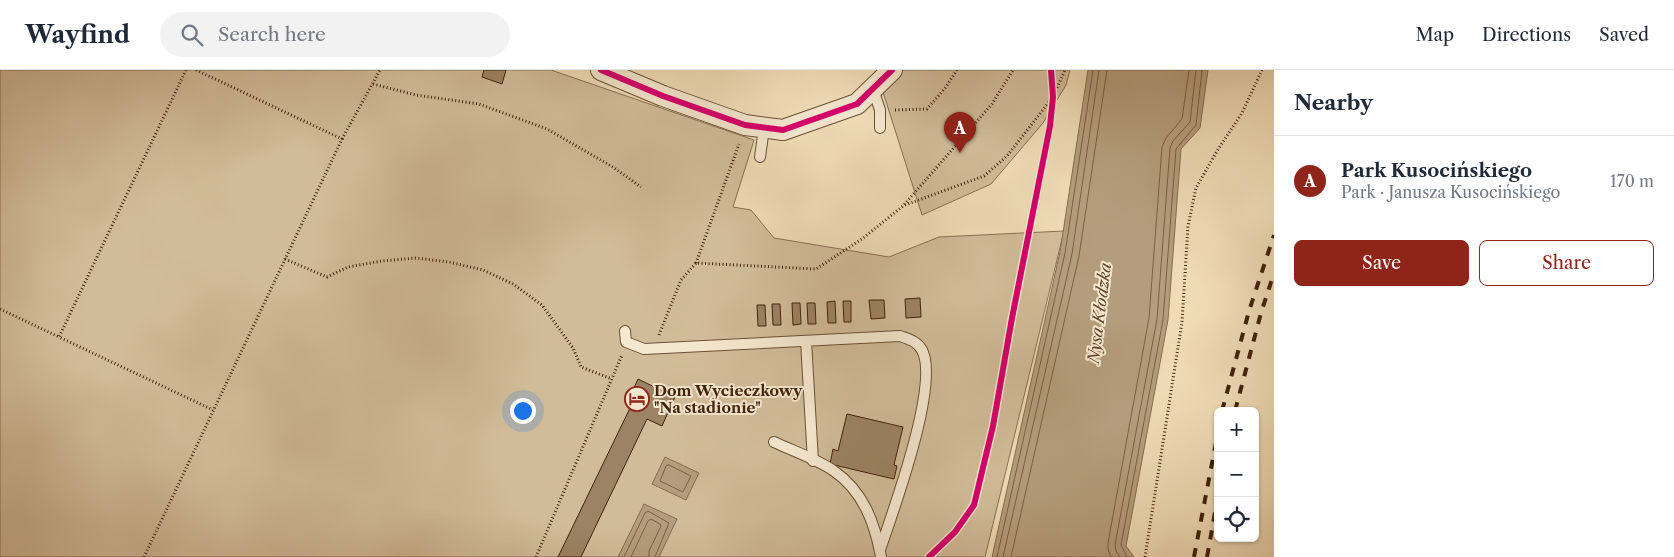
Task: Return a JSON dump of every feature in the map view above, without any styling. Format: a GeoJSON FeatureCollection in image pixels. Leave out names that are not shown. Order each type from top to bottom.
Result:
{"type":"FeatureCollection","features":[{"type":"Feature","properties":{"kind":"street"},"geometry":{"type":"LineString","coordinates":[[601,70],[663,96],[755,126],[782,130],[857,104],[892,70]]}},
{"type":"Feature","properties":{"kind":"lane"},"geometry":{"type":"LineString","coordinates":[[873,88],[880,110],[880,128]]}},
{"type":"Feature","properties":{"kind":"lane"},"geometry":{"type":"LineString","coordinates":[[755,126],[760,157]]}},
{"type":"Feature","properties":{"kind":"lane"},"geometry":{"type":"LineString","coordinates":[[625,330],[626,342],[644,349],[900,336],[914,341],[921,349],[925,362],[923,400],[908,465],[880,553]]}},
{"type":"Feature","properties":{"kind":"lane"},"geometry":{"type":"LineString","coordinates":[[806,341],[813,461]]}},
{"type":"Feature","properties":{"kind":"lane"},"geometry":{"type":"LineString","coordinates":[[774,442],[832,470],[849,483],[867,508],[877,536],[880,553]]}},
{"type":"Feature","properties":{"kind":"path"},"geometry":{"type":"LineString","coordinates":[[59,337],[186,70]]}},
{"type":"Feature","properties":{"kind":"path"},"geometry":{"type":"LineString","coordinates":[[196,70],[342,139]]}},
{"type":"Feature","properties":{"kind":"path"},"geometry":{"type":"LineString","coordinates":[[144,557],[342,139],[380,70]]}},
{"type":"Feature","properties":{"kind":"path"},"geometry":{"type":"LineString","coordinates":[[891,110],[927,108],[946,87],[957,70]]}},
{"type":"Feature","properties":{"kind":"path"},"geometry":{"type":"LineString","coordinates":[[696,263],[816,269],[862,239],[903,206],[992,104],[1013,70]]}},
{"type":"Feature","properties":{"kind":"path"},"geometry":{"type":"LineString","coordinates":[[903,206],[984,176],[1007,156],[1052,97],[1065,70]]}},
{"type":"Feature","properties":{"kind":"path"},"geometry":{"type":"LineString","coordinates":[[1146,557],[1182,322],[1188,226],[1196,188],[1217,150],[1242,113],[1262,70]]}},
{"type":"Feature","properties":{"kind":"path"},"geometry":{"type":"LineString","coordinates":[[1051,79],[1052,107]]}},
{"type":"Feature","properties":{"kind":"path"},"geometry":{"type":"LineString","coordinates":[[373,84],[416,95],[479,104],[546,128],[613,167],[641,187]]}},
{"type":"Feature","properties":{"kind":"path"},"geometry":{"type":"LineString","coordinates":[[653,349],[680,280],[696,263],[755,126]]}},
{"type":"Feature","properties":{"kind":"path"},"geometry":{"type":"LineString","coordinates":[[285,259],[327,277],[348,267],[416,258],[449,262],[483,270],[513,284],[542,305],[573,348],[581,367],[612,379]]}},
{"type":"Feature","properties":{"kind":"path"},"geometry":{"type":"LineString","coordinates":[[0,309],[214,410]]}},
{"type":"Feature","properties":{"kind":"path"},"geometry":{"type":"LineString","coordinates":[[536,557],[623,354]]}},
{"type":"Feature","properties":{"kind":"shaded area"},"geometry":{"type":"Polygon","coordinates":[[[0,70],[551,70],[754,140],[733,207],[751,210],[774,238],[889,257],[939,237],[1064,231],[985,557],[0,557],[0,70]]]}},
{"type":"Feature","properties":{"kind":"shaded area"},"geometry":{"type":"Polygon","coordinates":[[[903,70],[1070,70],[1066,85],[1043,123],[991,184],[922,215],[883,92],[903,70]]]}},
{"type":"Feature","properties":{"kind":"water","name":"Nysa Kłodzka"},"geometry":{"type":"Polygon","coordinates":[[[1088,70],[1208,70],[1200,128],[1181,149],[1168,320],[1126,546],[1134,557],[992,557],[1060,252],[1088,70]]]}},
{"type":"Feature","properties":{"kind":"water"},"geometry":{"type":"Polygon","coordinates":[[[665,457],[699,473],[686,500],[652,484],[665,457]]]}},
{"type":"Feature","properties":{"kind":"water"},"geometry":{"type":"Polygon","coordinates":[[[644,504],[677,519],[659,557],[618,557],[644,504]]]}},
{"type":"Feature","properties":{"kind":"building"},"geometry":{"type":"Polygon","coordinates":[[[484,70],[506,70],[502,84],[482,77],[484,70]]]}},
{"type":"Feature","properties":{"kind":"building"},"geometry":{"type":"Polygon","coordinates":[[[920,298],[921,317],[906,318],[905,299],[920,298]]]}},
{"type":"Feature","properties":{"kind":"building"},"geometry":{"type":"Polygon","coordinates":[[[869,300],[884,300],[885,318],[871,319],[869,300]]]}},
{"type":"Feature","properties":{"kind":"building"},"geometry":{"type":"Polygon","coordinates":[[[835,301],[836,323],[828,323],[827,302],[835,301]]]}},
{"type":"Feature","properties":{"kind":"building"},"geometry":{"type":"Polygon","coordinates":[[[843,301],[851,301],[851,322],[844,322],[843,301]]]}},
{"type":"Feature","properties":{"kind":"building"},"geometry":{"type":"Polygon","coordinates":[[[792,303],[800,303],[801,324],[793,325],[792,303]]]}},
{"type":"Feature","properties":{"kind":"building"},"geometry":{"type":"Polygon","coordinates":[[[807,303],[815,303],[816,324],[808,324],[807,303]]]}},
{"type":"Feature","properties":{"kind":"building"},"geometry":{"type":"Polygon","coordinates":[[[772,304],[780,304],[781,325],[773,325],[772,304]]]}},
{"type":"Feature","properties":{"kind":"building"},"geometry":{"type":"Polygon","coordinates":[[[757,305],[765,305],[766,326],[758,326],[757,305]]]}},
{"type":"Feature","properties":{"kind":"building"},"geometry":{"type":"Polygon","coordinates":[[[638,379],[675,397],[662,426],[647,419],[581,557],[558,557],[631,406],[627,403],[638,379]]]}},
{"type":"Feature","properties":{"kind":"building"},"geometry":{"type":"Polygon","coordinates":[[[847,414],[903,427],[894,465],[897,466],[894,479],[830,464],[833,449],[838,451],[847,414]]]}},
{"type":"Feature","properties":{"kind":"railway"},"geometry":{"type":"LineString","coordinates":[[1223,407],[1249,311],[1274,235]]}},
{"type":"Feature","properties":{"kind":"railway"},"geometry":{"type":"LineString","coordinates":[[1236,407],[1261,313],[1274,273]]}},
{"type":"Feature","properties":{"kind":"railway"},"geometry":{"type":"LineString","coordinates":[[1194,557],[1214,452]]}},
{"type":"Feature","properties":{"kind":"railway"},"geometry":{"type":"LineString","coordinates":[[1207,557],[1218,497]]}},
{"type":"Feature","properties":{"kind":"cycle path"},"geometry":{"type":"LineString","coordinates":[[601,70],[663,96],[745,125],[783,130],[857,104],[892,70]]}},
{"type":"Feature","properties":{"kind":"cycle path"},"geometry":{"type":"LineString","coordinates":[[929,557],[955,532],[974,505],[993,426],[1050,126],[1053,97],[1051,70]]}},
{"type":"Feature","properties":{"kind":"place","name":"Park Kusocińskiego"},"geometry":{"type":"Point","coordinates":[960,153]}},
{"type":"Feature","properties":{"kind":"place","name":"Dom Wycieczkowy \"Na stadionie\""},"geometry":{"type":"Point","coordinates":[637,399]}}]}
